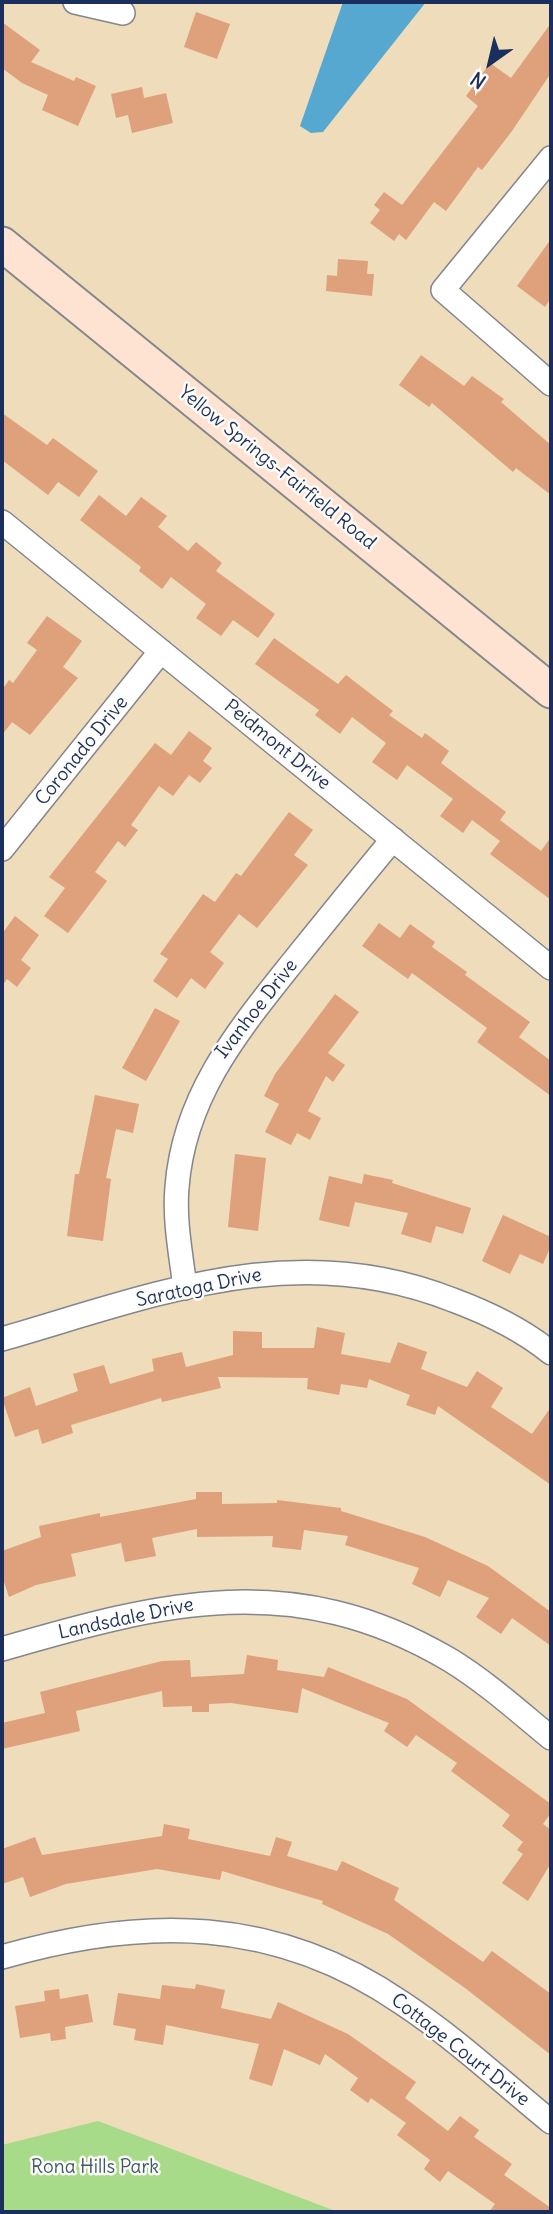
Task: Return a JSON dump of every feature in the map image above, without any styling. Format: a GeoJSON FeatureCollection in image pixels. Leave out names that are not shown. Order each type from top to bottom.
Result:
{"type":"FeatureCollection","features":[{"type":"Feature","properties":{"kind":"main road","name":"Yellow Springs-Fairfield Road"},"geometry":{"type":"LineString","coordinates":[[2,244],[551,691]]}},
{"type":"Feature","properties":{"kind":"street"},"geometry":{"type":"LineString","coordinates":[[75,2],[123,13]]}},
{"type":"Feature","properties":{"kind":"street"},"geometry":{"type":"LineString","coordinates":[[551,158],[443,290],[551,384]]}},
{"type":"Feature","properties":{"kind":"street","name":"Peidmont Drive"},"geometry":{"type":"LineString","coordinates":[[2,522],[551,968]]}},
{"type":"Feature","properties":{"kind":"street","name":"Coronado Drive"},"geometry":{"type":"LineString","coordinates":[[2,849],[161,651]]}},
{"type":"Feature","properties":{"kind":"street","name":"Ivanhoe Drive"},"geometry":{"type":"LineString","coordinates":[[185,1288],[176,1218],[177,1188],[185,1137],[202,1089],[233,1036],[393,839]]}},
{"type":"Feature","properties":{"kind":"street","name":"Saratoga Drive"},"geometry":{"type":"LineString","coordinates":[[2,1339],[223,1278],[304,1271],[392,1280],[428,1290],[483,1312],[551,1353]]}},
{"type":"Feature","properties":{"kind":"street","name":"Landsdale Drive"},"geometry":{"type":"LineString","coordinates":[[2,1649],[170,1606],[221,1601],[308,1607],[369,1623],[425,1646],[473,1675],[551,1738]]}},
{"type":"Feature","properties":{"kind":"street","name":"Cottage Court Drive"},"geometry":{"type":"LineString","coordinates":[[2,1956],[80,1936],[171,1929],[254,1939],[298,1951],[356,1976],[400,2001],[551,2122]]}},
{"type":"Feature","properties":{"kind":"green space","name":"Rona Hills Park"},"geometry":{"type":"Polygon","coordinates":[[[98,2121],[338,2212],[2,2212],[2,2145],[98,2121]]]}},
{"type":"Feature","properties":{"kind":"water"},"geometry":{"type":"Polygon","coordinates":[[[343,2],[426,2],[323,132],[311,133],[300,126],[343,2]]]}},
{"type":"Feature","properties":{"kind":"building"},"geometry":{"type":"Polygon","coordinates":[[[196,12],[230,24],[217,59],[184,47],[196,12]]]}},
{"type":"Feature","properties":{"kind":"building"},"geometry":{"type":"Polygon","coordinates":[[[2,22],[40,50],[31,62],[74,81],[76,77],[96,86],[78,126],[42,110],[48,95],[22,83],[2,68],[2,22]]]}},
{"type":"Feature","properties":{"kind":"building"},"geometry":{"type":"Polygon","coordinates":[[[551,23],[551,73],[512,131],[482,170],[478,167],[446,211],[434,202],[406,240],[399,234],[394,241],[370,223],[380,210],[374,205],[384,192],[402,205],[478,106],[466,96],[490,63],[511,78],[551,23]]]}},
{"type":"Feature","properties":{"kind":"building"},"geometry":{"type":"Polygon","coordinates":[[[142,87],[144,98],[166,93],[173,123],[132,133],[128,115],[116,118],[111,94],[142,87]]]}},
{"type":"Feature","properties":{"kind":"building"},"geometry":{"type":"Polygon","coordinates":[[[551,239],[551,298],[545,307],[517,286],[551,239]]]}},
{"type":"Feature","properties":{"kind":"building"},"geometry":{"type":"Polygon","coordinates":[[[338,259],[368,261],[367,274],[374,274],[372,296],[326,291],[327,275],[337,276],[338,259]]]}},
{"type":"Feature","properties":{"kind":"building"},"geometry":{"type":"Polygon","coordinates":[[[421,355],[464,386],[472,376],[504,399],[501,402],[551,445],[551,495],[516,468],[513,472],[432,403],[429,407],[399,385],[421,355]]]}},
{"type":"Feature","properties":{"kind":"building"},"geometry":{"type":"Polygon","coordinates":[[[2,413],[47,445],[53,438],[98,471],[79,497],[58,482],[48,495],[2,460],[2,413]]]}},
{"type":"Feature","properties":{"kind":"building"},"geometry":{"type":"Polygon","coordinates":[[[99,495],[126,516],[141,497],[167,516],[158,527],[188,551],[196,542],[222,563],[216,571],[275,614],[258,638],[233,620],[221,636],[196,618],[206,604],[171,577],[162,589],[139,571],[141,567],[80,520],[99,495]]]}},
{"type":"Feature","properties":{"kind":"building"},"geometry":{"type":"Polygon","coordinates":[[[47,616],[82,641],[63,667],[78,678],[30,735],[12,722],[2,735],[2,690],[9,680],[13,683],[37,650],[27,643],[47,616]]]}},
{"type":"Feature","properties":{"kind":"building"},"geometry":{"type":"Polygon","coordinates":[[[274,638],[338,684],[346,675],[393,711],[389,715],[422,738],[425,733],[449,751],[441,763],[506,812],[500,820],[541,851],[551,837],[551,900],[490,854],[500,841],[472,820],[463,833],[440,816],[453,799],[407,765],[397,780],[372,762],[386,743],[352,717],[340,734],[315,715],[319,710],[255,664],[274,638]]]}},
{"type":"Feature","properties":{"kind":"building"},"geometry":{"type":"Polygon","coordinates":[[[189,731],[212,748],[203,761],[212,768],[200,783],[189,775],[173,796],[159,786],[131,825],[138,830],[125,847],[118,841],[95,872],[107,881],[68,933],[44,916],[65,888],[49,877],[155,743],[171,755],[189,731]]]}},
{"type":"Feature","properties":{"kind":"building"},"geometry":{"type":"Polygon","coordinates":[[[289,812],[313,830],[294,855],[308,865],[257,928],[239,914],[210,952],[224,963],[205,989],[191,978],[177,998],[153,981],[168,959],[160,954],[203,894],[215,902],[236,873],[241,876],[289,812]]]}},
{"type":"Feature","properties":{"kind":"building"},"geometry":{"type":"Polygon","coordinates":[[[15,916],[39,935],[21,960],[31,968],[17,987],[7,979],[2,986],[2,934],[15,916]]]}},
{"type":"Feature","properties":{"kind":"building"},"geometry":{"type":"Polygon","coordinates":[[[379,923],[400,938],[410,924],[435,942],[432,947],[467,972],[465,975],[530,1022],[519,1037],[551,1061],[551,1096],[477,1042],[487,1028],[412,973],[408,979],[362,946],[379,923]]]}},
{"type":"Feature","properties":{"kind":"building"},"geometry":{"type":"Polygon","coordinates":[[[335,994],[359,1012],[328,1053],[345,1065],[333,1082],[326,1076],[308,1111],[321,1118],[310,1140],[297,1133],[291,1145],[265,1132],[279,1104],[264,1096],[275,1074],[335,994]]]}},
{"type":"Feature","properties":{"kind":"building"},"geometry":{"type":"Polygon","coordinates":[[[155,1008],[180,1021],[146,1081],[122,1068],[155,1008]]]}},
{"type":"Feature","properties":{"kind":"building"},"geometry":{"type":"Polygon","coordinates":[[[95,1095],[139,1104],[133,1133],[116,1129],[106,1178],[111,1179],[103,1241],[67,1236],[75,1174],[79,1174],[95,1095]]]}},
{"type":"Feature","properties":{"kind":"building"},"geometry":{"type":"Polygon","coordinates":[[[235,1154],[266,1158],[258,1231],[228,1227],[235,1154]]]}},
{"type":"Feature","properties":{"kind":"building"},"geometry":{"type":"Polygon","coordinates":[[[364,1174],[393,1180],[392,1183],[471,1208],[463,1234],[436,1226],[431,1243],[401,1234],[408,1213],[355,1202],[349,1227],[319,1220],[329,1176],[362,1184],[364,1174]]]}},
{"type":"Feature","properties":{"kind":"building"},"geometry":{"type":"Polygon","coordinates":[[[503,1215],[551,1237],[551,1246],[543,1264],[520,1254],[510,1274],[482,1261],[503,1215]]]}},
{"type":"Feature","properties":{"kind":"building"},"geometry":{"type":"Polygon","coordinates":[[[317,1327],[345,1333],[341,1354],[390,1363],[398,1342],[427,1352],[421,1369],[467,1387],[477,1371],[503,1388],[491,1407],[532,1434],[551,1407],[551,1485],[438,1406],[435,1415],[406,1405],[410,1395],[369,1379],[367,1388],[341,1384],[339,1395],[307,1389],[308,1378],[218,1377],[221,1388],[162,1402],[161,1398],[71,1425],[73,1433],[42,1444],[38,1429],[15,1437],[2,1398],[30,1387],[36,1406],[78,1391],[73,1374],[104,1365],[110,1384],[154,1371],[152,1359],[182,1352],[186,1367],[233,1355],[233,1331],[262,1332],[262,1348],[314,1348],[317,1327]]]}},
{"type":"Feature","properties":{"kind":"building"},"geometry":{"type":"Polygon","coordinates":[[[196,1492],[222,1492],[222,1504],[277,1503],[277,1500],[341,1508],[341,1511],[425,1537],[488,1566],[551,1612],[551,1646],[512,1618],[501,1634],[476,1617],[489,1598],[448,1580],[440,1597],[412,1584],[419,1568],[345,1545],[348,1536],[304,1530],[301,1550],[272,1547],[273,1536],[197,1537],[197,1529],[152,1538],[156,1556],[125,1562],[121,1543],[71,1554],[76,1576],[36,1585],[9,1597],[2,1576],[2,1551],[41,1537],[39,1526],[100,1513],[100,1517],[196,1499],[196,1492]]]}},
{"type":"Feature","properties":{"kind":"building"},"geometry":{"type":"Polygon","coordinates":[[[247,1655],[278,1660],[277,1670],[324,1677],[328,1667],[407,1699],[551,1804],[551,1813],[543,1824],[551,1830],[551,1863],[528,1901],[502,1883],[523,1854],[517,1850],[523,1842],[502,1826],[510,1815],[451,1771],[457,1763],[416,1735],[407,1747],[384,1731],[389,1723],[302,1688],[298,1713],[231,1703],[209,1704],[209,1712],[192,1712],[192,1706],[163,1707],[162,1691],[76,1711],[80,1731],[2,1749],[2,1723],[45,1713],[40,1692],[162,1661],[190,1660],[191,1677],[244,1674],[247,1655]]]}},
{"type":"Feature","properties":{"kind":"building"},"geometry":{"type":"Polygon","coordinates":[[[164,1824],[190,1829],[188,1839],[270,1856],[276,1837],[292,1842],[287,1856],[337,1871],[342,1861],[399,1888],[394,1900],[483,1962],[492,1951],[551,1994],[551,2055],[465,1988],[388,1934],[322,1904],[323,1901],[222,1871],[220,1880],[157,1869],[66,1884],[30,1897],[23,1877],[2,1884],[2,1849],[35,1837],[42,1855],[162,1836],[164,1824]]]}},
{"type":"Feature","properties":{"kind":"building"},"geometry":{"type":"Polygon","coordinates":[[[196,1984],[225,1990],[221,2008],[271,2019],[278,2002],[348,2034],[416,2082],[405,2098],[448,2131],[460,2116],[479,2130],[474,2137],[512,2164],[504,2175],[551,2208],[551,2212],[489,2212],[495,2204],[448,2171],[440,2182],[424,2169],[430,2160],[397,2135],[406,2123],[371,2098],[368,2103],[350,2090],[358,2078],[325,2054],[320,2065],[284,2049],[272,2086],[249,2079],[259,2044],[166,2025],[163,2045],[134,2040],[136,2029],[113,2025],[118,1993],[160,1999],[162,1985],[195,1989],[196,1984]]]}},
{"type":"Feature","properties":{"kind":"building"},"geometry":{"type":"Polygon","coordinates":[[[59,1989],[60,1999],[88,1994],[93,2022],[65,2027],[66,2039],[51,2041],[50,2033],[20,2038],[15,2006],[45,2001],[44,1991],[59,1989]]]}}]}
